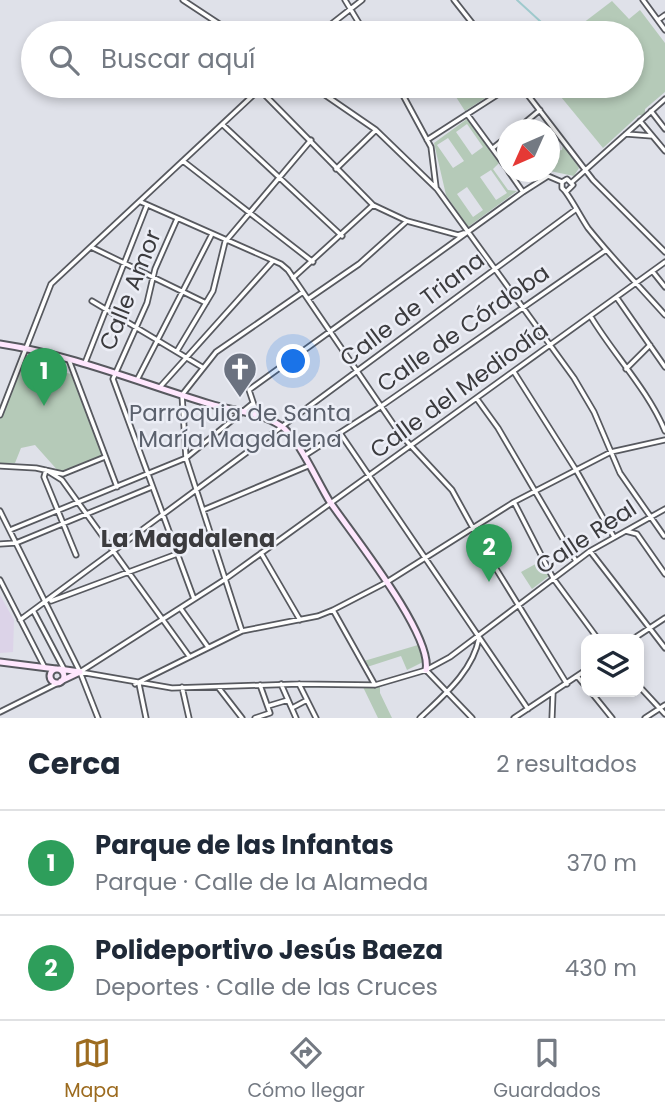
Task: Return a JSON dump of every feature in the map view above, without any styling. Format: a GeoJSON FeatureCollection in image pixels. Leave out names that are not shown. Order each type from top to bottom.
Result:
{"type":"FeatureCollection","features":[{"type":"Feature","properties":{"kind":"street"},"geometry":{"type":"LineString","coordinates":[[183,0],[215,21]]}},
{"type":"Feature","properties":{"kind":"street"},"geometry":{"type":"LineString","coordinates":[[345,0],[358,21]]}},
{"type":"Feature","properties":{"kind":"street"},"geometry":{"type":"LineString","coordinates":[[333,21],[362,0]]}},
{"type":"Feature","properties":{"kind":"street"},"geometry":{"type":"LineString","coordinates":[[454,0],[471,21]]}},
{"type":"Feature","properties":{"kind":"street"},"geometry":{"type":"LineString","coordinates":[[643,0],[665,30]]}},
{"type":"Feature","properties":{"kind":"street"},"geometry":{"type":"LineString","coordinates":[[657,20],[665,15]]}},
{"type":"Feature","properties":{"kind":"street"},"geometry":{"type":"LineString","coordinates":[[0,415],[51,284],[251,98]]}},
{"type":"Feature","properties":{"kind":"street"},"geometry":{"type":"LineString","coordinates":[[270,98],[373,205],[407,222],[457,238]]}},
{"type":"Feature","properties":{"kind":"street"},"geometry":{"type":"LineString","coordinates":[[329,98],[376,130],[437,189],[594,412],[620,473],[664,536]]}},
{"type":"Feature","properties":{"kind":"street"},"geometry":{"type":"LineString","coordinates":[[405,98],[427,139],[437,189]]}},
{"type":"Feature","properties":{"kind":"street"},"geometry":{"type":"LineString","coordinates":[[427,139],[492,98]]}},
{"type":"Feature","properties":{"kind":"street"},"geometry":{"type":"LineString","coordinates":[[530,98],[586,172],[641,232],[665,252]]}},
{"type":"Feature","properties":{"kind":"street"},"geometry":{"type":"LineString","coordinates":[[572,182],[665,100]]}},
{"type":"Feature","properties":{"kind":"street"},"geometry":{"type":"LineString","coordinates":[[529,119],[540,110]]}},
{"type":"Feature","properties":{"kind":"street"},"geometry":{"type":"LineString","coordinates":[[651,111],[665,129]]}},
{"type":"Feature","properties":{"kind":"street"},"geometry":{"type":"LineString","coordinates":[[467,114],[497,154]]}},
{"type":"Feature","properties":{"kind":"street"},"geometry":{"type":"LineString","coordinates":[[640,121],[665,151]]}},
{"type":"Feature","properties":{"kind":"street"},"geometry":{"type":"LineString","coordinates":[[223,125],[342,236]]}},
{"type":"Feature","properties":{"kind":"street"},"geometry":{"type":"LineString","coordinates":[[336,169],[376,130]]}},
{"type":"Feature","properties":{"kind":"street"},"geometry":{"type":"LineString","coordinates":[[626,134],[653,136]]}},
{"type":"Feature","properties":{"kind":"street"},"geometry":{"type":"LineString","coordinates":[[177,351],[213,291],[225,242],[310,140]]}},
{"type":"Feature","properties":{"kind":"street"},"geometry":{"type":"LineString","coordinates":[[493,148],[497,145]]}},
{"type":"Feature","properties":{"kind":"street"},"geometry":{"type":"LineString","coordinates":[[183,161],[313,262]]}},
{"type":"Feature","properties":{"kind":"street"},"geometry":{"type":"LineString","coordinates":[[572,182],[567,179],[562,182],[562,188],[567,191],[575,210],[606,250],[665,314]]}},
{"type":"Feature","properties":{"kind":"street"},"geometry":{"type":"LineString","coordinates":[[516,182],[523,192]]}},
{"type":"Feature","properties":{"kind":"street"},"geometry":{"type":"LineString","coordinates":[[257,416],[249,390],[538,182]]}},
{"type":"Feature","properties":{"kind":"street"},"geometry":{"type":"LineString","coordinates":[[567,191],[572,188],[572,182]]}},
{"type":"Feature","properties":{"kind":"street"},"geometry":{"type":"LineString","coordinates":[[141,202],[225,242],[274,261],[293,278],[400,434],[452,489],[567,684]]}},
{"type":"Feature","properties":{"kind":"street"},"geometry":{"type":"LineString","coordinates":[[85,363],[147,205]]}},
{"type":"Feature","properties":{"kind":"street"},"geometry":{"type":"LineString","coordinates":[[293,278],[373,205]]}},
{"type":"Feature","properties":{"kind":"street","name":"Calle de Triana"},"geometry":{"type":"LineString","coordinates":[[20,620],[575,210]]}},
{"type":"Feature","properties":{"kind":"street","name":"Calle Amor"},"geometry":{"type":"LineString","coordinates":[[115,373],[136,327],[177,219]]}},
{"type":"Feature","properties":{"kind":"street"},"geometry":{"type":"LineString","coordinates":[[308,299],[359,264],[407,222]]}},
{"type":"Feature","properties":{"kind":"street"},"geometry":{"type":"LineString","coordinates":[[137,380],[211,235]]}},
{"type":"Feature","properties":{"kind":"street"},"geometry":{"type":"LineString","coordinates":[[91,247],[206,303]]}},
{"type":"Feature","properties":{"kind":"street","name":"Calle de Córdoba"},"geometry":{"type":"LineString","coordinates":[[303,456],[380,407],[606,250]]}},
{"type":"Feature","properties":{"kind":"street"},"geometry":{"type":"LineString","coordinates":[[160,387],[274,261]]}},
{"type":"Feature","properties":{"kind":"street","name":"Calle del Mediodía"},"geometry":{"type":"LineString","coordinates":[[0,712],[80,672],[224,580],[665,262]]}},
{"type":"Feature","properties":{"kind":"street"},"geometry":{"type":"LineString","coordinates":[[653,272],[665,287]]}},
{"type":"Feature","properties":{"kind":"street"},"geometry":{"type":"LineString","coordinates":[[242,631],[186,457],[183,395],[216,352],[303,292]]}},
{"type":"Feature","properties":{"kind":"street"},"geometry":{"type":"LineString","coordinates":[[617,298],[665,367]]}},
{"type":"Feature","properties":{"kind":"street"},"geometry":{"type":"LineString","coordinates":[[92,301],[202,367]]}},
{"type":"Feature","properties":{"kind":"street"},"geometry":{"type":"LineString","coordinates":[[591,317],[658,414],[665,431]]}},
{"type":"Feature","properties":{"kind":"street"},"geometry":{"type":"LineString","coordinates":[[0,344],[68,358],[257,416],[283,427],[332,504],[387,582],[428,660],[426,670],[472,718]]}},
{"type":"Feature","properties":{"kind":"street"},"geometry":{"type":"LineString","coordinates":[[626,369],[650,345]]}},
{"type":"Feature","properties":{"kind":"street"},"geometry":{"type":"LineString","coordinates":[[68,358],[117,487]]}},
{"type":"Feature","properties":{"kind":"street"},"geometry":{"type":"LineString","coordinates":[[514,372],[576,470],[614,537]]}},
{"type":"Feature","properties":{"kind":"street"},"geometry":{"type":"LineString","coordinates":[[115,373],[114,385],[194,599]]}},
{"type":"Feature","properties":{"kind":"street"},"geometry":{"type":"LineString","coordinates":[[477,399],[498,428],[533,492],[576,561]]}},
{"type":"Feature","properties":{"kind":"street"},"geometry":{"type":"LineString","coordinates":[[10,530],[186,457],[253,402]]}},
{"type":"Feature","properties":{"kind":"street"},"geometry":{"type":"LineString","coordinates":[[340,433],[528,709]]}},
{"type":"Feature","properties":{"kind":"street"},"geometry":{"type":"LineString","coordinates":[[146,718],[137,684],[189,656],[242,631],[300,620],[333,610],[387,582],[514,502],[611,452],[664,441],[665,449]]}},
{"type":"Feature","properties":{"kind":"street"},"geometry":{"type":"LineString","coordinates":[[0,466],[64,474],[105,457]]}},
{"type":"Feature","properties":{"kind":"street"},"geometry":{"type":"LineString","coordinates":[[202,511],[308,466]]}},
{"type":"Feature","properties":{"kind":"street"},"geometry":{"type":"LineString","coordinates":[[46,470],[62,480],[79,502],[189,656]]}},
{"type":"Feature","properties":{"kind":"street"},"geometry":{"type":"LineString","coordinates":[[46,470],[44,477],[61,524],[76,555]]}},
{"type":"Feature","properties":{"kind":"street"},"geometry":{"type":"LineString","coordinates":[[0,544],[16,543],[152,487]]}},
{"type":"Feature","properties":{"kind":"street"},"geometry":{"type":"LineString","coordinates":[[514,502],[554,578],[594,634]]}},
{"type":"Feature","properties":{"kind":"street","name":"Calle Real"},"geometry":{"type":"LineString","coordinates":[[80,672],[137,684],[182,687],[375,685],[426,670],[479,638],[518,604],[590,551],[665,509]]}},
{"type":"Feature","properties":{"kind":"street"},"geometry":{"type":"LineString","coordinates":[[0,511],[80,672],[98,718]]}},
{"type":"Feature","properties":{"kind":"street"},"geometry":{"type":"LineString","coordinates":[[637,534],[641,522]]}},
{"type":"Feature","properties":{"kind":"street"},"geometry":{"type":"LineString","coordinates":[[626,531],[637,534],[665,574]]}},
{"type":"Feature","properties":{"kind":"street"},"geometry":{"type":"LineString","coordinates":[[590,551],[665,648]]}},
{"type":"Feature","properties":{"kind":"street"},"geometry":{"type":"LineString","coordinates":[[261,553],[300,620]]}},
{"type":"Feature","properties":{"kind":"street"},"geometry":{"type":"LineString","coordinates":[[46,603],[177,554]]}},
{"type":"Feature","properties":{"kind":"street"},"geometry":{"type":"LineString","coordinates":[[0,580],[41,665],[51,679],[60,682],[64,675],[34,612]]}},
{"type":"Feature","properties":{"kind":"street"},"geometry":{"type":"LineString","coordinates":[[180,608],[208,647]]}},
{"type":"Feature","properties":{"kind":"street"},"geometry":{"type":"LineString","coordinates":[[333,610],[375,685]]}},
{"type":"Feature","properties":{"kind":"street"},"geometry":{"type":"LineString","coordinates":[[641,634],[665,618]]}},
{"type":"Feature","properties":{"kind":"street"},"geometry":{"type":"LineString","coordinates":[[420,718],[447,693],[476,655],[479,638]]}},
{"type":"Feature","properties":{"kind":"street"},"geometry":{"type":"LineString","coordinates":[[0,662],[41,665],[80,672]]}},
{"type":"Feature","properties":{"kind":"street"},"geometry":{"type":"LineString","coordinates":[[51,679],[59,669]]}},
{"type":"Feature","properties":{"kind":"street"},"geometry":{"type":"LineString","coordinates":[[514,718],[581,673]]}},
{"type":"Feature","properties":{"kind":"street"},"geometry":{"type":"LineString","coordinates":[[577,676],[581,681]]}},
{"type":"Feature","properties":{"kind":"street","name":"Calle del Mediodía"},"geometry":{"type":"LineString","coordinates":[[44,691],[51,679]]}},
{"type":"Feature","properties":{"kind":"street"},"geometry":{"type":"LineString","coordinates":[[281,684],[296,718]]}},
{"type":"Feature","properties":{"kind":"street"},"geometry":{"type":"LineString","coordinates":[[299,684],[313,717]]}},
{"type":"Feature","properties":{"kind":"street"},"geometry":{"type":"LineString","coordinates":[[255,718],[270,713],[260,685]]}},
{"type":"Feature","properties":{"kind":"street"},"geometry":{"type":"LineString","coordinates":[[182,687],[189,718]]}},
{"type":"Feature","properties":{"kind":"street"},"geometry":{"type":"LineString","coordinates":[[218,687],[242,718]]}},
{"type":"Feature","properties":{"kind":"street"},"geometry":{"type":"LineString","coordinates":[[644,691],[665,715]]}},
{"type":"Feature","properties":{"kind":"street"},"geometry":{"type":"LineString","coordinates":[[552,718],[553,693]]}},
{"type":"Feature","properties":{"kind":"street"},"geometry":{"type":"LineString","coordinates":[[595,697],[612,718]]}},
{"type":"Feature","properties":{"kind":"street"},"geometry":{"type":"LineString","coordinates":[[268,706],[288,700]]}},
{"type":"Feature","properties":{"kind":"street"},"geometry":{"type":"LineString","coordinates":[[292,708],[307,700]]}},
{"type":"Feature","properties":{"kind":"street"},"geometry":{"type":"LineString","coordinates":[[645,718],[665,705]]}},
{"type":"Feature","properties":{"kind":"shaded area"},"geometry":{"type":"Polygon","coordinates":[[[0,595],[14,620],[13,652],[0,653],[0,595]]]}},
{"type":"Feature","properties":{"kind":"green space"},"geometry":{"type":"Polygon","coordinates":[[[612,1],[629,19],[640,10],[665,43],[665,92],[645,109],[645,116],[639,115],[603,148],[562,98],[644,98],[644,21],[586,21],[612,1]]]}},
{"type":"Feature","properties":{"kind":"green space"},"geometry":{"type":"Polygon","coordinates":[[[457,98],[485,98],[465,111],[457,98]]]}},
{"type":"Feature","properties":{"kind":"green space"},"geometry":{"type":"Polygon","coordinates":[[[467,119],[497,160],[493,169],[497,179],[491,170],[480,177],[496,200],[507,193],[499,182],[508,190],[517,191],[468,227],[446,195],[434,143],[467,119]],[[467,124],[456,132],[472,155],[483,147],[467,124]],[[448,138],[437,145],[453,168],[464,161],[448,138]],[[467,187],[457,194],[473,217],[483,210],[467,187]]]}},
{"type":"Feature","properties":{"kind":"green space"},"geometry":{"type":"Polygon","coordinates":[[[563,144],[579,168],[574,176],[560,173],[563,144]]]}},
{"type":"Feature","properties":{"kind":"green space"},"geometry":{"type":"Polygon","coordinates":[[[24,362],[71,374],[102,456],[60,473],[35,445],[21,448],[15,463],[0,463],[0,418],[24,362]]]}},
{"type":"Feature","properties":{"kind":"green space"},"geometry":{"type":"Polygon","coordinates":[[[541,561],[549,576],[532,589],[521,572],[541,561]]]}},
{"type":"Feature","properties":{"kind":"green space"},"geometry":{"type":"Polygon","coordinates":[[[418,645],[423,662],[407,670],[401,656],[367,667],[364,661],[418,645]]]}},
{"type":"Feature","properties":{"kind":"green space"},"geometry":{"type":"Polygon","coordinates":[[[380,685],[380,693],[392,718],[378,718],[363,687],[380,685]]]}},
{"type":"Feature","properties":{"kind":"waterway"},"geometry":{"type":"LineString","coordinates":[[517,0],[540,21]]}},
{"type":"Feature","properties":{"kind":"place","name":"Parroquia de Santa María Magdalena"},"geometry":{"type":"Point","coordinates":[240,399]}},
{"type":"Feature","properties":{"kind":"place","name":"Parque de las Infantas"},"geometry":{"type":"Point","coordinates":[44,406]}},
{"type":"Feature","properties":{"kind":"place","name":"Polideportivo Jesús Baeza"},"geometry":{"type":"Point","coordinates":[489,582]}},
{"type":"Feature","properties":{"kind":"district","name":"La Magdalena"},"geometry":{"type":"Point","coordinates":[188,539]}}]}
